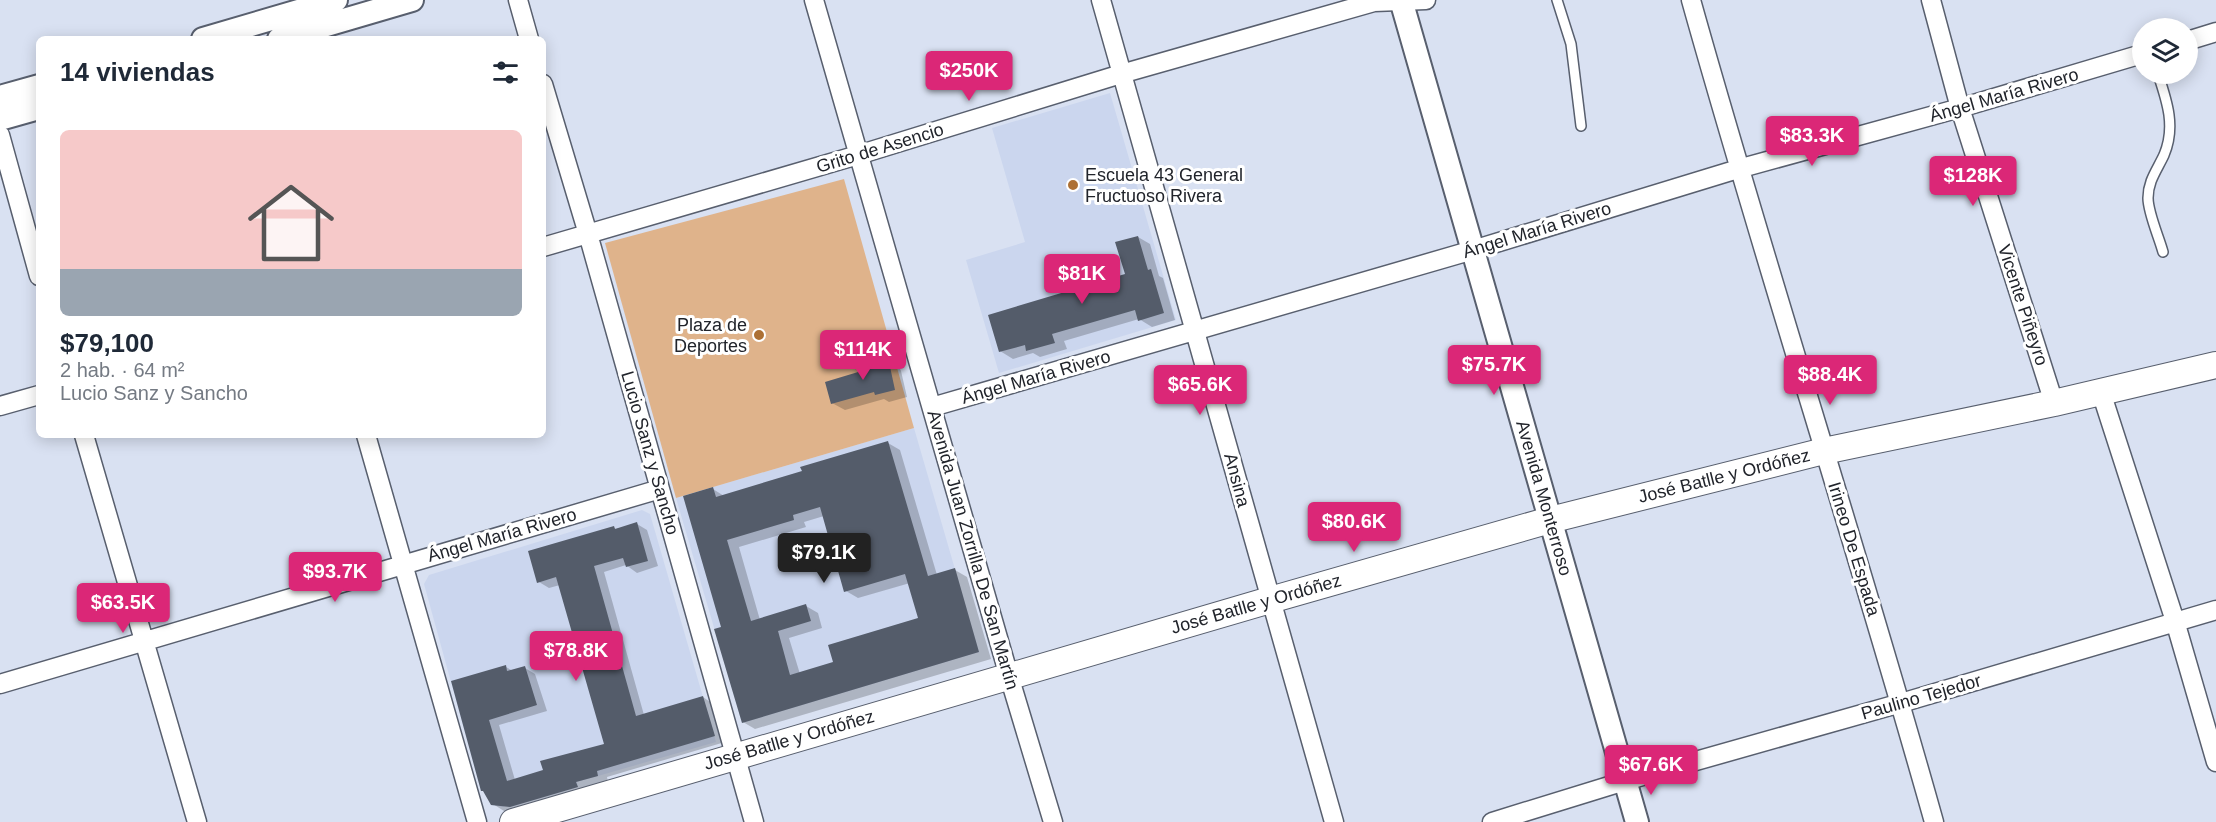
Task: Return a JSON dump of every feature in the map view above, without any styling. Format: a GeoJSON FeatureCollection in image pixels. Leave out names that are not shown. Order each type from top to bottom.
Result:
{"type":"FeatureCollection","features":[{"type":"Feature","properties":{"kind":"main road","name":"José Batlle y Ordóñez"},"geometry":{"type":"LineString","coordinates":[[513,822],[1550,520],[1824,451],[2054,403],[2216,365]]}},
{"type":"Feature","properties":{"kind":"street"},"geometry":{"type":"LineString","coordinates":[[226,36],[250,33],[336,0]]}},
{"type":"Feature","properties":{"kind":"street"},"geometry":{"type":"LineString","coordinates":[[289,36],[412,0]]}},
{"type":"Feature","properties":{"kind":"street"},"geometry":{"type":"LineString","coordinates":[[518,0],[529,36]]}},
{"type":"Feature","properties":{"kind":"street","name":"Avenida Juan Zorrilla De San Martín"},"geometry":{"type":"LineString","coordinates":[[814,0],[1053,822]]}},
{"type":"Feature","properties":{"kind":"street","name":"Ansina"},"geometry":{"type":"LineString","coordinates":[[1101,0],[1334,822]]}},
{"type":"Feature","properties":{"kind":"street","name":"Grito de Asencio"},"geometry":{"type":"LineString","coordinates":[[546,246],[858,155],[1121,74],[1374,2],[1426,0]]}},
{"type":"Feature","properties":{"kind":"street","name":"Irineo De Espada"},"geometry":{"type":"LineString","coordinates":[[1691,0],[1738,169],[1901,703],[1934,822]]}},
{"type":"Feature","properties":{"kind":"street","name":"Vicente Piñeyro"},"geometry":{"type":"LineString","coordinates":[[1931,0],[1960,108],[2054,403]]}},
{"type":"Feature","properties":{"kind":"street","name":"Avenida Monterroso"},"geometry":{"type":"LineString","coordinates":[[1402,1],[1637,822]]}},
{"type":"Feature","properties":{"kind":"street"},"geometry":{"type":"LineString","coordinates":[[2198,37],[2216,32]]}},
{"type":"Feature","properties":{"kind":"street","name":"Ángel María Rivero"},"geometry":{"type":"LineString","coordinates":[[932,407],[1196,332],[1738,169],[1960,108],[2132,57]]}},
{"type":"Feature","properties":{"kind":"street"},"geometry":{"type":"LineString","coordinates":[[0,98],[36,87]]}},
{"type":"Feature","properties":{"kind":"street","name":"Lucio Sanz y Sancho"},"geometry":{"type":"LineString","coordinates":[[546,94],[588,234],[754,822]]}},
{"type":"Feature","properties":{"kind":"street"},"geometry":{"type":"LineString","coordinates":[[0,119],[36,109]]}},
{"type":"Feature","properties":{"kind":"street"},"geometry":{"type":"LineString","coordinates":[[0,135],[36,265]]}},
{"type":"Feature","properties":{"kind":"street"},"geometry":{"type":"LineString","coordinates":[[2101,392],[2175,621],[2216,762]]}},
{"type":"Feature","properties":{"kind":"street"},"geometry":{"type":"LineString","coordinates":[[0,406],[36,396]]}},
{"type":"Feature","properties":{"kind":"street"},"geometry":{"type":"LineString","coordinates":[[85,438],[197,822]]}},
{"type":"Feature","properties":{"kind":"street"},"geometry":{"type":"LineString","coordinates":[[367,438],[477,822]]}},
{"type":"Feature","properties":{"kind":"street","name":"Ángel María Rivero"},"geometry":{"type":"LineString","coordinates":[[0,684],[660,489]]}},
{"type":"Feature","properties":{"kind":"street","name":"Paulino Tejedor"},"geometry":{"type":"LineString","coordinates":[[1492,822],[1625,781],[2216,610]]}},
{"type":"Feature","properties":{"kind":"lane"},"geometry":{"type":"LineString","coordinates":[[1557,0],[1571,44],[1581,126]]}},
{"type":"Feature","properties":{"kind":"lane"},"geometry":{"type":"LineString","coordinates":[[2161,84],[2167,102],[2171,131],[2164,155],[2152,176],[2148,199],[2163,252]]}},
{"type":"Feature","properties":{"kind":"shaded area","name":"Escuela 43 General Fructuoso Rivera"},"geometry":{"type":"Polygon","coordinates":[[[1110,93],[1176,320],[999,373],[966,260],[1025,242],[992,128],[1110,93]]]}},
{"type":"Feature","properties":{"kind":"shaded area","name":"Plaza de Deportes"},"geometry":{"type":"Polygon","coordinates":[[[844,179],[914,428],[676,498],[605,243],[844,179]]]}},
{"type":"Feature","properties":{"kind":"shaded area"},"geometry":{"type":"Polygon","coordinates":[[[914,428],[979,652],[742,723],[676,498],[914,428]]]}},
{"type":"Feature","properties":{"kind":"shaded area"},"geometry":{"type":"Polygon","coordinates":[[[642,510],[650,514],[716,742],[577,782],[578,787],[510,807],[507,804],[503,807],[491,805],[484,791],[481,791],[424,584],[429,575],[642,510]]]}},
{"type":"Feature","properties":{"kind":"building"},"geometry":{"type":"Polygon","coordinates":[[[1138,236],[1164,313],[1138,321],[1135,310],[1052,334],[1055,343],[1026,351],[1025,345],[999,352],[988,315],[1125,274],[1115,242],[1138,236]]]}},
{"type":"Feature","properties":{"kind":"building"},"geometry":{"type":"Polygon","coordinates":[[[884,354],[887,363],[889,362],[895,390],[875,395],[874,392],[831,404],[825,382],[868,369],[865,359],[884,354]]]}},
{"type":"Feature","properties":{"kind":"building"},"geometry":{"type":"Polygon","coordinates":[[[888,441],[928,576],[955,568],[979,652],[742,723],[714,629],[721,627],[683,496],[713,487],[716,497],[802,471],[800,467],[888,441]],[[820,507],[793,515],[794,520],[727,540],[751,621],[806,604],[811,621],[778,631],[790,675],[833,662],[828,645],[918,618],[905,574],[844,592],[820,507]]]}},
{"type":"Feature","properties":{"kind":"building"},"geometry":{"type":"Polygon","coordinates":[[[637,522],[648,561],[626,567],[623,558],[594,566],[636,716],[703,696],[715,736],[597,771],[598,776],[576,782],[578,787],[510,807],[491,805],[481,791],[451,681],[506,665],[507,671],[525,666],[537,705],[489,720],[507,781],[543,770],[540,761],[604,744],[556,577],[537,583],[528,551],[614,526],[615,529],[637,522]]]}},
{"type":"Feature","properties":{"kind":"place","name":"Escuela 43 General Fructuoso Rivera"},"geometry":{"type":"Point","coordinates":[1073,185]}},
{"type":"Feature","properties":{"kind":"place","name":"Plaza de Deportes"},"geometry":{"type":"Point","coordinates":[759,335]}}]}
